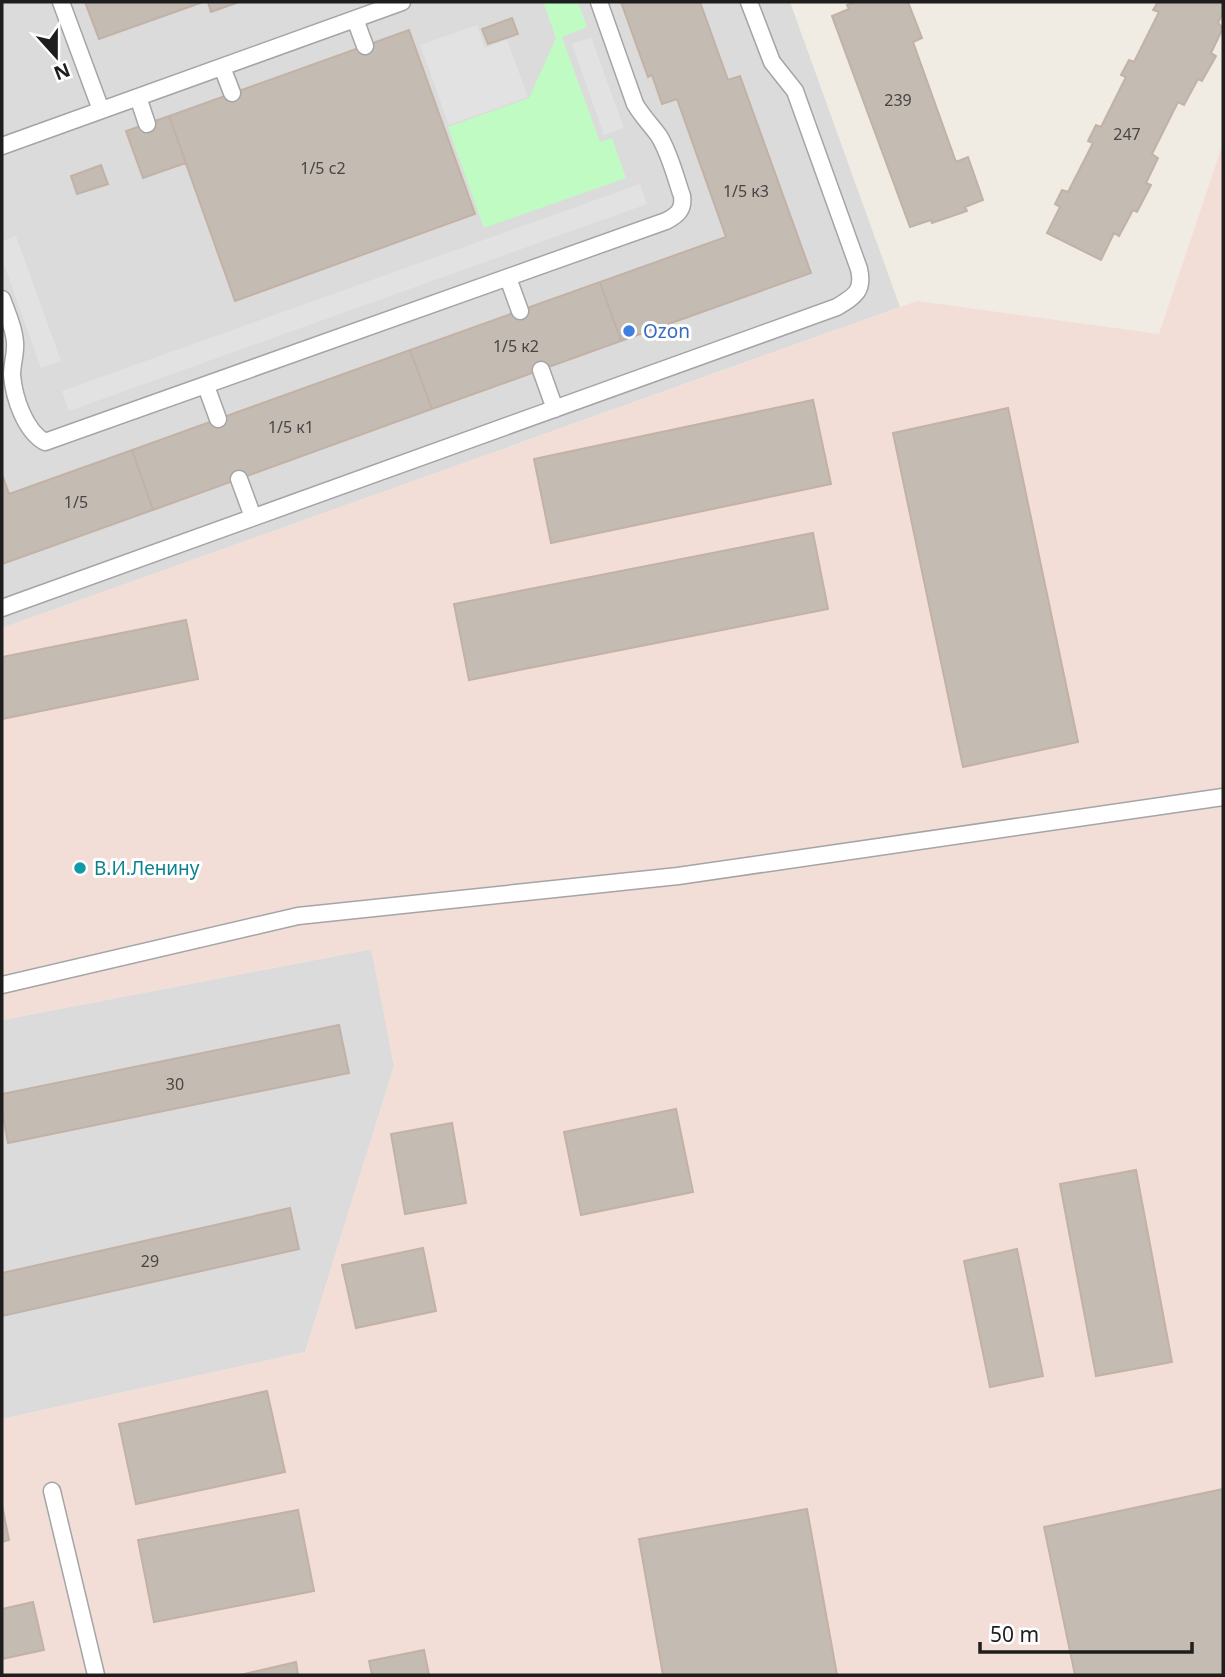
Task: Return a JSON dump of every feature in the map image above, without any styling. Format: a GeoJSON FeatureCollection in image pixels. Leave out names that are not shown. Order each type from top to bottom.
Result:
{"type":"FeatureCollection","features":[{"type":"Feature","properties":{"kind":"lane"},"geometry":{"type":"LineString","coordinates":[[61,2],[100,110]]}},
{"type":"Feature","properties":{"kind":"lane"},"geometry":{"type":"LineString","coordinates":[[2,146],[402,2]]}},
{"type":"Feature","properties":{"kind":"lane"},"geometry":{"type":"LineString","coordinates":[[2,299],[15,341],[12,365],[15,390],[28,427],[34,436],[45,442],[678,215],[683,204],[664,147],[635,104],[599,2]]}},
{"type":"Feature","properties":{"kind":"lane"},"geometry":{"type":"LineString","coordinates":[[2,608],[838,307],[855,297],[862,281],[859,269],[795,91],[769,55],[749,2]]}},
{"type":"Feature","properties":{"kind":"lane"},"geometry":{"type":"LineString","coordinates":[[355,19],[365,46]]}},
{"type":"Feature","properties":{"kind":"lane"},"geometry":{"type":"LineString","coordinates":[[222,67],[232,93]]}},
{"type":"Feature","properties":{"kind":"lane"},"geometry":{"type":"LineString","coordinates":[[138,97],[148,124]]}},
{"type":"Feature","properties":{"kind":"lane"},"geometry":{"type":"LineString","coordinates":[[508,278],[520,311]]}},
{"type":"Feature","properties":{"kind":"lane"},"geometry":{"type":"LineString","coordinates":[[541,370],[555,409]]}},
{"type":"Feature","properties":{"kind":"lane"},"geometry":{"type":"LineString","coordinates":[[206,386],[218,419]]}},
{"type":"Feature","properties":{"kind":"lane"},"geometry":{"type":"LineString","coordinates":[[239,479],[253,517]]}},
{"type":"Feature","properties":{"kind":"lane"},"geometry":{"type":"LineString","coordinates":[[2,985],[298,916],[678,876],[1223,797]]}},
{"type":"Feature","properties":{"kind":"lane"},"geometry":{"type":"LineString","coordinates":[[52,1491],[96,1675]]}},
{"type":"Feature","properties":{"kind":"shaded area"},"geometry":{"type":"Polygon","coordinates":[[[2,2],[790,2],[900,307],[2,628],[2,2]]]}},
{"type":"Feature","properties":{"kind":"shaded area"},"geometry":{"type":"Polygon","coordinates":[[[477,25],[485,48],[507,40],[528,97],[449,125],[420,45],[477,25]]]}},
{"type":"Feature","properties":{"kind":"shaded area"},"geometry":{"type":"Polygon","coordinates":[[[591,37],[624,128],[604,135],[572,44],[591,37]]]}},
{"type":"Feature","properties":{"kind":"shaded area"},"geometry":{"type":"Polygon","coordinates":[[[1223,143],[1223,1675],[2,1675],[2,1419],[305,1352],[394,1066],[371,949],[2,1020],[2,628],[917,301],[1159,334],[1223,143]]]}},
{"type":"Feature","properties":{"kind":"shaded area"},"geometry":{"type":"Polygon","coordinates":[[[640,184],[647,204],[69,411],[62,391],[640,184]]]}},
{"type":"Feature","properties":{"kind":"shaded area"},"geometry":{"type":"Polygon","coordinates":[[[16,236],[61,361],[41,368],[2,259],[2,241],[16,236]]]}},
{"type":"Feature","properties":{"kind":"shaded area"},"geometry":{"type":"Polygon","coordinates":[[[372,949],[394,1066],[305,1352],[2,1419],[2,1020],[372,949]]]}},
{"type":"Feature","properties":{"kind":"green space"},"geometry":{"type":"Polygon","coordinates":[[[543,2],[578,2],[587,27],[562,37],[600,142],[612,138],[626,178],[484,228],[448,127],[529,98],[556,38],[543,2]]]}},
{"type":"Feature","properties":{"kind":"building"},"geometry":{"type":"Polygon","coordinates":[[[85,2],[203,2],[99,39],[85,2]]]}},
{"type":"Feature","properties":{"kind":"building"},"geometry":{"type":"Polygon","coordinates":[[[208,2],[239,2],[211,12],[208,2]]]}},
{"type":"Feature","properties":{"kind":"building"},"geometry":{"type":"Polygon","coordinates":[[[621,2],[700,2],[728,80],[740,76],[811,273],[621,341],[600,282],[726,237],[677,99],[662,104],[652,75],[648,77],[621,2]]]}},
{"type":"Feature","properties":{"kind":"building"},"geometry":{"type":"Polygon","coordinates":[[[855,2],[908,2],[922,38],[913,42],[956,162],[968,157],[983,200],[965,207],[967,211],[910,227],[832,16],[849,9],[847,5],[855,2]]]}},
{"type":"Feature","properties":{"kind":"building"},"geometry":{"type":"Polygon","coordinates":[[[1158,2],[1223,2],[1223,12],[1218,23],[1223,28],[1211,53],[1216,56],[1202,81],[1198,79],[1184,105],[1178,102],[1152,154],[1158,158],[1146,183],[1151,185],[1137,212],[1133,210],[1119,236],[1114,233],[1101,260],[1047,233],[1060,207],[1055,204],[1062,190],[1068,192],[1093,143],[1088,141],[1096,125],[1101,127],[1126,77],[1121,75],[1129,60],[1134,62],[1159,12],[1153,10],[1158,2]]]}},
{"type":"Feature","properties":{"kind":"building"},"geometry":{"type":"Polygon","coordinates":[[[512,18],[518,34],[488,44],[482,29],[512,18]]]}},
{"type":"Feature","properties":{"kind":"building"},"geometry":{"type":"Polygon","coordinates":[[[409,30],[475,214],[235,301],[169,116],[409,30]]]}},
{"type":"Feature","properties":{"kind":"building"},"geometry":{"type":"Polygon","coordinates":[[[169,116],[186,163],[143,178],[126,131],[169,116]]]}},
{"type":"Feature","properties":{"kind":"building"},"geometry":{"type":"Polygon","coordinates":[[[101,165],[108,184],[77,194],[71,176],[101,165]]]}},
{"type":"Feature","properties":{"kind":"building"},"geometry":{"type":"Polygon","coordinates":[[[600,282],[621,341],[432,409],[410,350],[600,282]]]}},
{"type":"Feature","properties":{"kind":"building"},"geometry":{"type":"Polygon","coordinates":[[[410,350],[432,409],[153,510],[132,450],[410,350]]]}},
{"type":"Feature","properties":{"kind":"building"},"geometry":{"type":"Polygon","coordinates":[[[813,400],[831,484],[551,543],[534,459],[813,400]]]}},
{"type":"Feature","properties":{"kind":"building"},"geometry":{"type":"Polygon","coordinates":[[[1008,408],[1078,742],[963,767],[893,433],[1008,408]]]}},
{"type":"Feature","properties":{"kind":"building"},"geometry":{"type":"Polygon","coordinates":[[[132,450],[153,510],[2,564],[2,474],[9,494],[132,450]]]}},
{"type":"Feature","properties":{"kind":"building"},"geometry":{"type":"Polygon","coordinates":[[[813,533],[828,609],[469,680],[454,604],[813,533]]]}},
{"type":"Feature","properties":{"kind":"building"},"geometry":{"type":"Polygon","coordinates":[[[186,620],[198,679],[2,719],[2,657],[186,620]]]}},
{"type":"Feature","properties":{"kind":"building"},"geometry":{"type":"Polygon","coordinates":[[[339,1025],[349,1073],[8,1143],[2,1094],[339,1025]]]}},
{"type":"Feature","properties":{"kind":"building"},"geometry":{"type":"Polygon","coordinates":[[[676,1109],[693,1192],[581,1215],[564,1132],[676,1109]]]}},
{"type":"Feature","properties":{"kind":"building"},"geometry":{"type":"Polygon","coordinates":[[[452,1123],[466,1203],[405,1214],[391,1134],[452,1123]]]}},
{"type":"Feature","properties":{"kind":"building"},"geometry":{"type":"Polygon","coordinates":[[[1136,1170],[1172,1362],[1096,1376],[1060,1184],[1136,1170]]]}},
{"type":"Feature","properties":{"kind":"building"},"geometry":{"type":"Polygon","coordinates":[[[290,1208],[299,1249],[2,1316],[2,1273],[290,1208]]]}},
{"type":"Feature","properties":{"kind":"building"},"geometry":{"type":"Polygon","coordinates":[[[423,1248],[436,1311],[356,1328],[342,1265],[423,1248]]]}},
{"type":"Feature","properties":{"kind":"building"},"geometry":{"type":"Polygon","coordinates":[[[1017,1249],[1043,1376],[990,1387],[964,1261],[1017,1249]]]}},
{"type":"Feature","properties":{"kind":"building"},"geometry":{"type":"Polygon","coordinates":[[[267,1391],[285,1472],[136,1504],[119,1424],[267,1391]]]}},
{"type":"Feature","properties":{"kind":"building"},"geometry":{"type":"Polygon","coordinates":[[[1223,1489],[1223,1675],[1075,1675],[1044,1527],[1223,1489]]]}},
{"type":"Feature","properties":{"kind":"building"},"geometry":{"type":"Polygon","coordinates":[[[2,1505],[9,1540],[2,1542],[2,1505]]]}},
{"type":"Feature","properties":{"kind":"building"},"geometry":{"type":"Polygon","coordinates":[[[807,1509],[837,1675],[663,1675],[639,1539],[807,1509]]]}},
{"type":"Feature","properties":{"kind":"building"},"geometry":{"type":"Polygon","coordinates":[[[298,1510],[314,1591],[154,1622],[138,1540],[298,1510]]]}},
{"type":"Feature","properties":{"kind":"building"},"geometry":{"type":"Polygon","coordinates":[[[33,1602],[44,1650],[2,1659],[2,1609],[33,1602]]]}},
{"type":"Feature","properties":{"kind":"building"},"geometry":{"type":"Polygon","coordinates":[[[424,1650],[429,1675],[372,1675],[369,1661],[424,1650]]]}},
{"type":"Feature","properties":{"kind":"building"},"geometry":{"type":"Polygon","coordinates":[[[296,1662],[298,1675],[240,1675],[296,1662]]]}},
{"type":"Feature","properties":{"kind":"place","name":"Ozon"},"geometry":{"type":"Point","coordinates":[629,331]}},
{"type":"Feature","properties":{"kind":"place","name":"В.И.Ленину"},"geometry":{"type":"Point","coordinates":[80,868]}}]}
